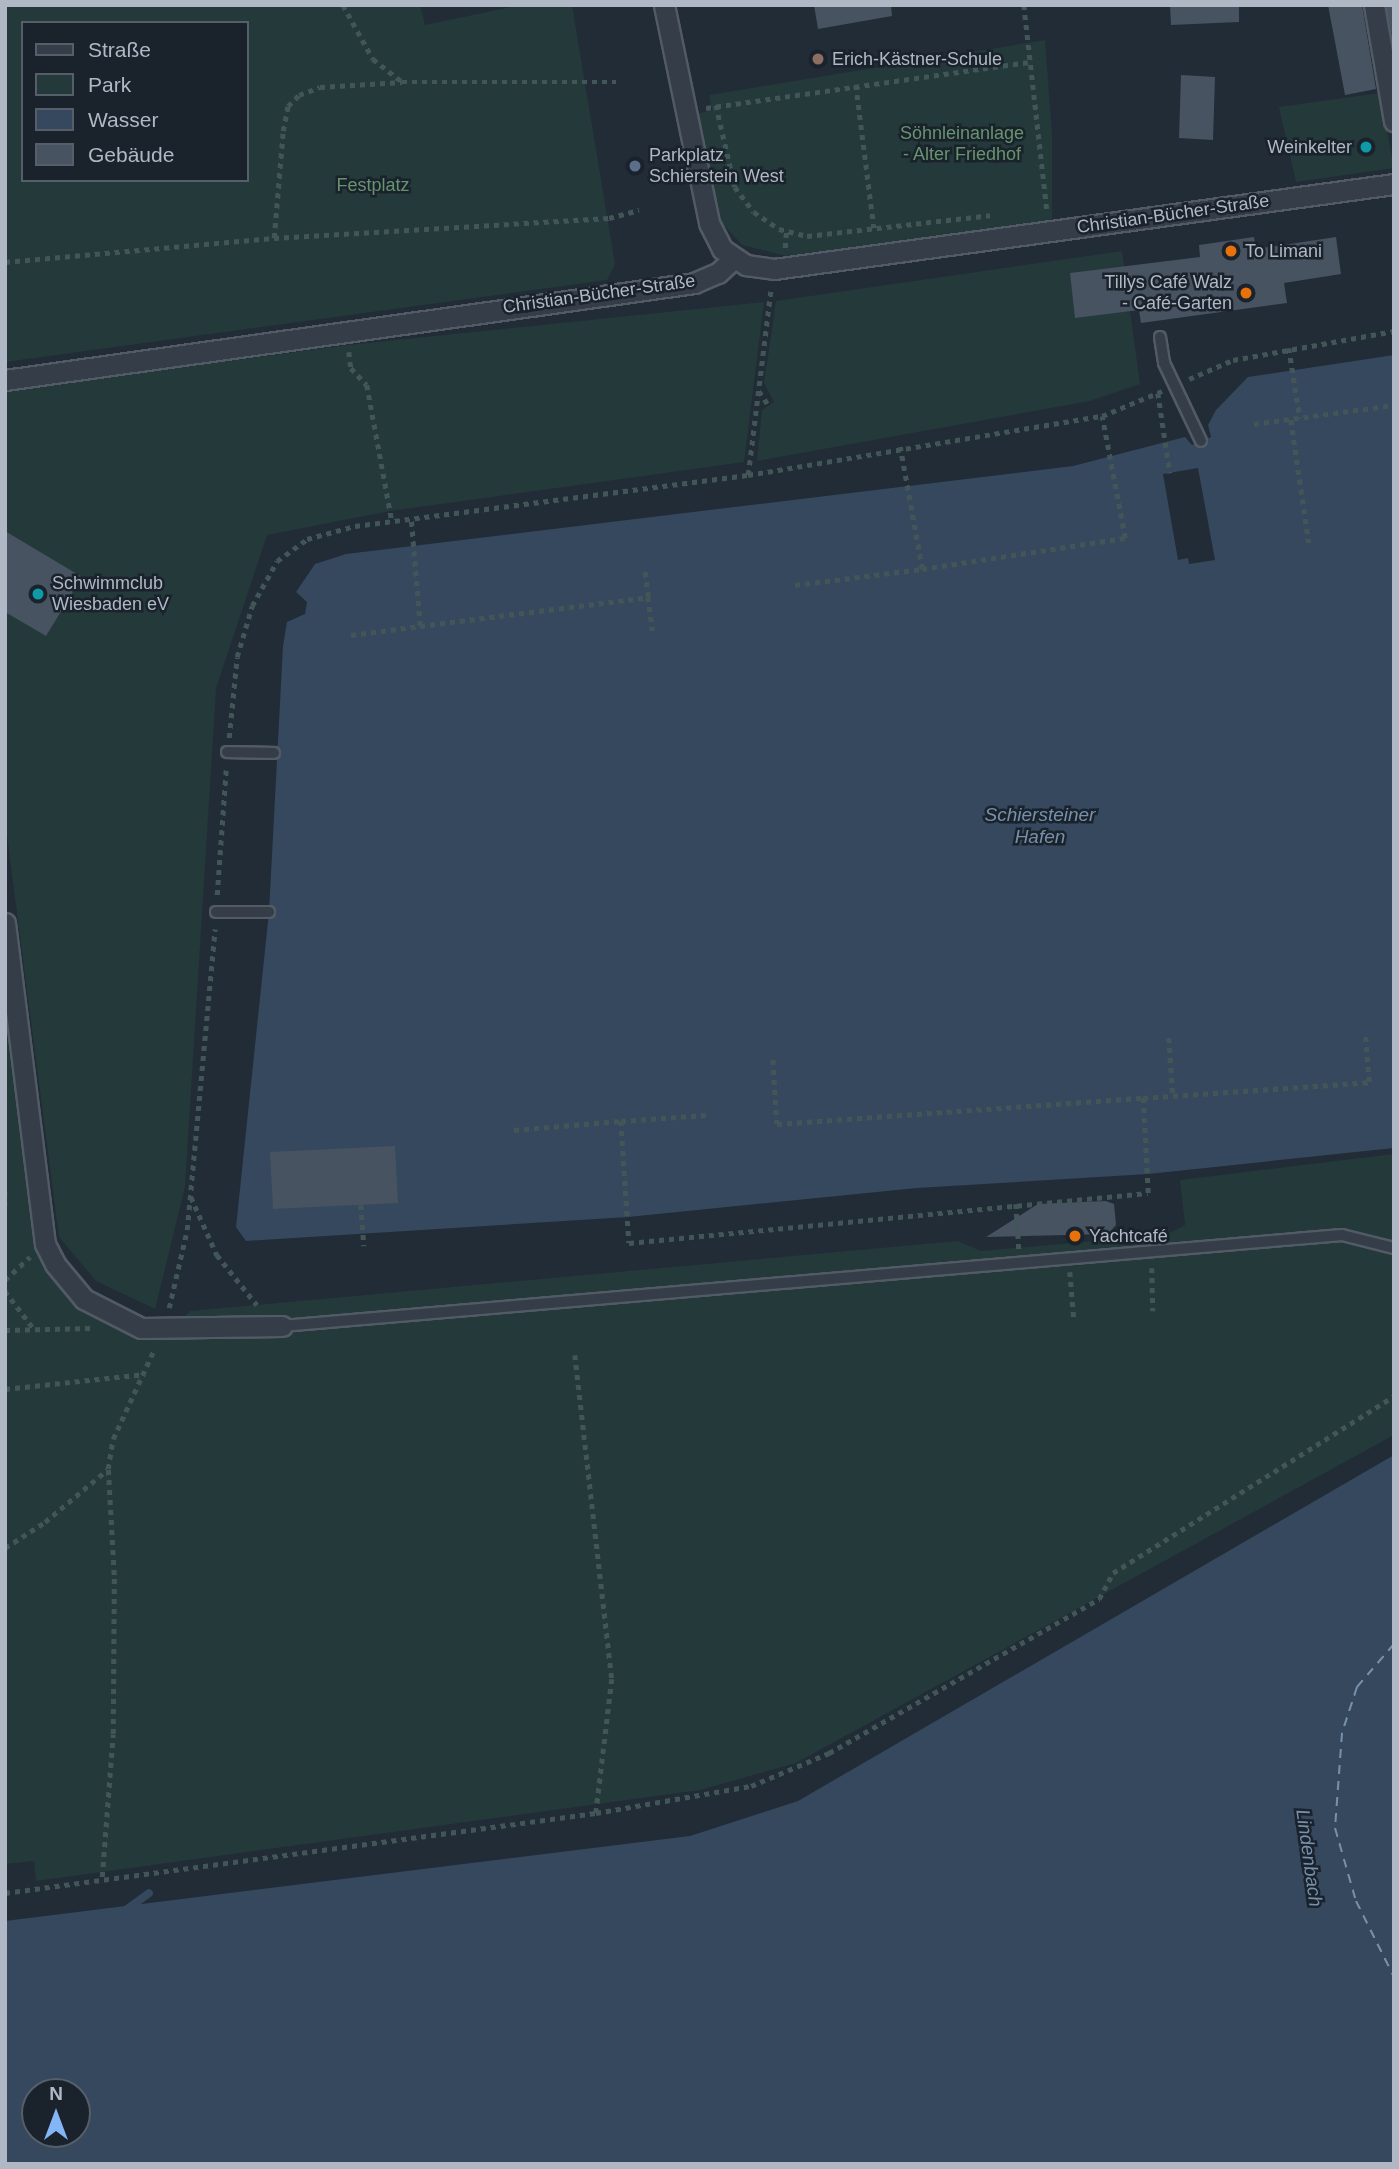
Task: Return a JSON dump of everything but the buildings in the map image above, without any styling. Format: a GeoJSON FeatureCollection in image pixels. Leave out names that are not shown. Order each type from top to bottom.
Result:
{"type":"FeatureCollection","features":[{"type":"Feature","properties":{"kind":"street"},"geometry":{"type":"LineString","coordinates":[[664,5],[709,223],[722,249],[733,258]]}},
{"type":"Feature","properties":{"kind":"street"},"geometry":{"type":"LineString","coordinates":[[1374,5],[1394,121]]}},
{"type":"Feature","properties":{"kind":"street","name":"Christian-Bücher-Straße"},"geometry":{"type":"LineString","coordinates":[[5,380],[694,283],[718,273],[733,258],[752,267],[774,268],[1394,184]]}},
{"type":"Feature","properties":{"kind":"street"},"geometry":{"type":"LineString","coordinates":[[5,923],[45,1244],[68,1283],[84,1299],[121,1321],[162,1331],[282,1326]]}},
{"type":"Feature","properties":{"kind":"lane"},"geometry":{"type":"LineString","coordinates":[[1160,337],[1164,363],[1201,441]]}},
{"type":"Feature","properties":{"kind":"lane"},"geometry":{"type":"LineString","coordinates":[[227,752],[274,753]]}},
{"type":"Feature","properties":{"kind":"lane"},"geometry":{"type":"LineString","coordinates":[[216,912],[269,912]]}},
{"type":"Feature","properties":{"kind":"lane"},"geometry":{"type":"LineString","coordinates":[[282,1326],[1151,1254],[1342,1235],[1394,1248]]}},
{"type":"Feature","properties":{"kind":"path"},"geometry":{"type":"LineString","coordinates":[[343,5],[373,59],[402,82]]}},
{"type":"Feature","properties":{"kind":"path"},"geometry":{"type":"LineString","coordinates":[[1024,5],[1028,62],[1050,230]]}},
{"type":"Feature","properties":{"kind":"path"},"geometry":{"type":"LineString","coordinates":[[685,113],[716,105],[1028,62]]}},
{"type":"Feature","properties":{"kind":"path"},"geometry":{"type":"LineString","coordinates":[[274,238],[288,106],[320,87],[402,82],[615,82]]}},
{"type":"Feature","properties":{"kind":"path"},"geometry":{"type":"LineString","coordinates":[[856,85],[874,228]]}},
{"type":"Feature","properties":{"kind":"path"},"geometry":{"type":"LineString","coordinates":[[716,105],[735,187],[766,222],[807,236],[994,214]]}},
{"type":"Feature","properties":{"kind":"path"},"geometry":{"type":"LineString","coordinates":[[1034,210],[1047,208]]}},
{"type":"Feature","properties":{"kind":"path"},"geometry":{"type":"LineString","coordinates":[[5,262],[274,238],[609,218],[639,210]]}},
{"type":"Feature","properties":{"kind":"path"},"geometry":{"type":"LineString","coordinates":[[748,475],[771,291]]}},
{"type":"Feature","properties":{"kind":"path"},"geometry":{"type":"LineString","coordinates":[[252,606],[277,561],[307,539],[392,521],[748,475],[900,447],[1101,416],[1233,360],[1394,331]]}},
{"type":"Feature","properties":{"kind":"path"},"geometry":{"type":"LineString","coordinates":[[348,345],[351,368],[367,385],[392,521]]}},
{"type":"Feature","properties":{"kind":"path"},"geometry":{"type":"LineString","coordinates":[[1289,348],[1300,418]]}},
{"type":"Feature","properties":{"kind":"path"},"geometry":{"type":"LineString","coordinates":[[759,390],[769,406]]}},
{"type":"Feature","properties":{"kind":"path"},"geometry":{"type":"LineString","coordinates":[[1157,393],[1170,473]]}},
{"type":"Feature","properties":{"kind":"path"},"geometry":{"type":"LineString","coordinates":[[1254,425],[1394,405]]}},
{"type":"Feature","properties":{"kind":"path"},"geometry":{"type":"LineString","coordinates":[[795,585],[1125,538],[1101,416]]}},
{"type":"Feature","properties":{"kind":"path"},"geometry":{"type":"LineString","coordinates":[[1291,419],[1309,544]]}},
{"type":"Feature","properties":{"kind":"path"},"geometry":{"type":"LineString","coordinates":[[900,447],[922,569]]}},
{"type":"Feature","properties":{"kind":"path"},"geometry":{"type":"LineString","coordinates":[[411,519],[420,626]]}},
{"type":"Feature","properties":{"kind":"path"},"geometry":{"type":"LineString","coordinates":[[645,571],[653,631]]}},
{"type":"Feature","properties":{"kind":"path"},"geometry":{"type":"LineString","coordinates":[[351,635],[648,597]]}},
{"type":"Feature","properties":{"kind":"path"},"geometry":{"type":"LineString","coordinates":[[773,1060],[777,1124],[1369,1082],[1365,1033]]}},
{"type":"Feature","properties":{"kind":"path"},"geometry":{"type":"LineString","coordinates":[[1169,1038],[1173,1096]]}},
{"type":"Feature","properties":{"kind":"path"},"geometry":{"type":"LineString","coordinates":[[621,1121],[629,1243],[1148,1193],[1143,1098]]}},
{"type":"Feature","properties":{"kind":"path"},"geometry":{"type":"LineString","coordinates":[[514,1130],[706,1115]]}},
{"type":"Feature","properties":{"kind":"path"},"geometry":{"type":"LineString","coordinates":[[5,1192],[5,1205]]}},
{"type":"Feature","properties":{"kind":"path"},"geometry":{"type":"LineString","coordinates":[[102,1878],[113,1734],[114,1575],[108,1469],[113,1439],[145,1374],[162,1331],[181,1264],[191,1196],[202,1226],[229,1273],[282,1326]]}},
{"type":"Feature","properties":{"kind":"path"},"geometry":{"type":"LineString","coordinates":[[1016,1204],[1020,1265]]}},
{"type":"Feature","properties":{"kind":"path"},"geometry":{"type":"LineString","coordinates":[[361,1205],[364,1246]]}},
{"type":"Feature","properties":{"kind":"path"},"geometry":{"type":"LineString","coordinates":[[5,1280],[45,1244]]}},
{"type":"Feature","properties":{"kind":"path"},"geometry":{"type":"LineString","coordinates":[[1151,1254],[1153,1311]]}},
{"type":"Feature","properties":{"kind":"path"},"geometry":{"type":"LineString","coordinates":[[1069,1261],[1074,1320]]}},
{"type":"Feature","properties":{"kind":"path"},"geometry":{"type":"LineString","coordinates":[[5,1291],[34,1329]]}},
{"type":"Feature","properties":{"kind":"path"},"geometry":{"type":"LineString","coordinates":[[5,1330],[100,1328]]}},
{"type":"Feature","properties":{"kind":"path"},"geometry":{"type":"LineString","coordinates":[[575,1355],[611,1679],[596,1813]]}},
{"type":"Feature","properties":{"kind":"path"},"geometry":{"type":"LineString","coordinates":[[5,1389],[145,1374]]}},
{"type":"Feature","properties":{"kind":"path"},"geometry":{"type":"LineString","coordinates":[[5,1893],[596,1813],[751,1786],[802,1767],[1099,1599],[1113,1573],[1394,1396]]}},
{"type":"Feature","properties":{"kind":"path"},"geometry":{"type":"LineString","coordinates":[[5,1548],[45,1522],[108,1469]]}},
{"type":"Feature","properties":{"kind":"green space","name":"Festplatz"},"geometry":{"type":"Polygon","coordinates":[[[5,5],[420,5],[425,25],[521,5],[572,5],[615,264],[607,280],[5,362],[5,5]]]}},
{"type":"Feature","properties":{"kind":"green space","name":"Söhnleinanlage - Alter Friedhof"},"geometry":{"type":"Polygon","coordinates":[[[1045,40],[1052,134],[1052,222],[786,256],[742,245],[722,223],[696,114],[712,110],[709,95],[1045,40]]]}},
{"type":"Feature","properties":{"kind":"green space"},"geometry":{"type":"Polygon","coordinates":[[[1380,93],[1394,168],[1296,182],[1279,107],[1380,93]]]}},
{"type":"Feature","properties":{"kind":"green space"},"geometry":{"type":"Polygon","coordinates":[[[1122,251],[1140,384],[1090,401],[757,461],[762,410],[774,402],[764,383],[776,301],[1122,251]]]}},
{"type":"Feature","properties":{"kind":"green space"},"geometry":{"type":"Polygon","coordinates":[[[764,302],[744,462],[390,511],[267,535],[216,688],[185,1187],[155,1309],[96,1281],[59,1237],[5,820],[5,391],[348,345],[764,302]]]}},
{"type":"Feature","properties":{"kind":"green space"},"geometry":{"type":"Polygon","coordinates":[[[5,997],[56,1280],[166,1335],[190,1311],[958,1241],[981,1251],[1166,1235],[1185,1225],[1180,1180],[1394,1154],[1394,1435],[796,1763],[700,1790],[36,1881],[34,1861],[5,1864],[5,997]]]}},
{"type":"Feature","properties":{"kind":"water","name":"Schiersteiner Hafen"},"geometry":{"type":"Polygon","coordinates":[[[1394,355],[1394,1148],[1148,1174],[917,1188],[628,1217],[246,1241],[236,1227],[269,912],[283,646],[287,622],[305,614],[307,602],[296,592],[315,564],[346,554],[1073,466],[1185,437],[1192,445],[1211,437],[1208,425],[1216,410],[1248,377],[1394,355]]]}},
{"type":"Feature","properties":{"kind":"water","name":"Lindenbach"},"geometry":{"type":"Polygon","coordinates":[[[1394,1455],[1394,2164],[5,2164],[5,1921],[690,1836],[798,1801],[1394,1455]]]}},
{"type":"Feature","properties":{"kind":"pier"},"geometry":{"type":"Polygon","coordinates":[[[1198,468],[1215,560],[1189,564],[1188,558],[1178,560],[1163,474],[1198,468]]]}},
{"type":"Feature","properties":{"kind":"waterway"},"geometry":{"type":"LineString","coordinates":[[123,1912],[149,1893]]}},
{"type":"Feature","properties":{"kind":"ferry route"},"geometry":{"type":"LineString","coordinates":[[1394,1644],[1357,1687],[1342,1733],[1335,1828],[1356,1901],[1394,1977]]}},
{"type":"Feature","properties":{"kind":"place","name":"Erich-Kästner-Schule"},"geometry":{"type":"Point","coordinates":[818,59]}},
{"type":"Feature","properties":{"kind":"place","name":"Weinkelter"},"geometry":{"type":"Point","coordinates":[1366,147]}},
{"type":"Feature","properties":{"kind":"place","name":"Parkplatz Schierstein West"},"geometry":{"type":"Point","coordinates":[635,166]}},
{"type":"Feature","properties":{"kind":"place","name":"To Limani"},"geometry":{"type":"Point","coordinates":[1231,251]}},
{"type":"Feature","properties":{"kind":"place","name":"Tillys Café Walz - Café-Garten"},"geometry":{"type":"Point","coordinates":[1246,293]}},
{"type":"Feature","properties":{"kind":"place","name":"Schwimmclub Wiesbaden eV"},"geometry":{"type":"Point","coordinates":[38,594]}},
{"type":"Feature","properties":{"kind":"place","name":"Yachtcafé"},"geometry":{"type":"Point","coordinates":[1075,1236]}}]}
